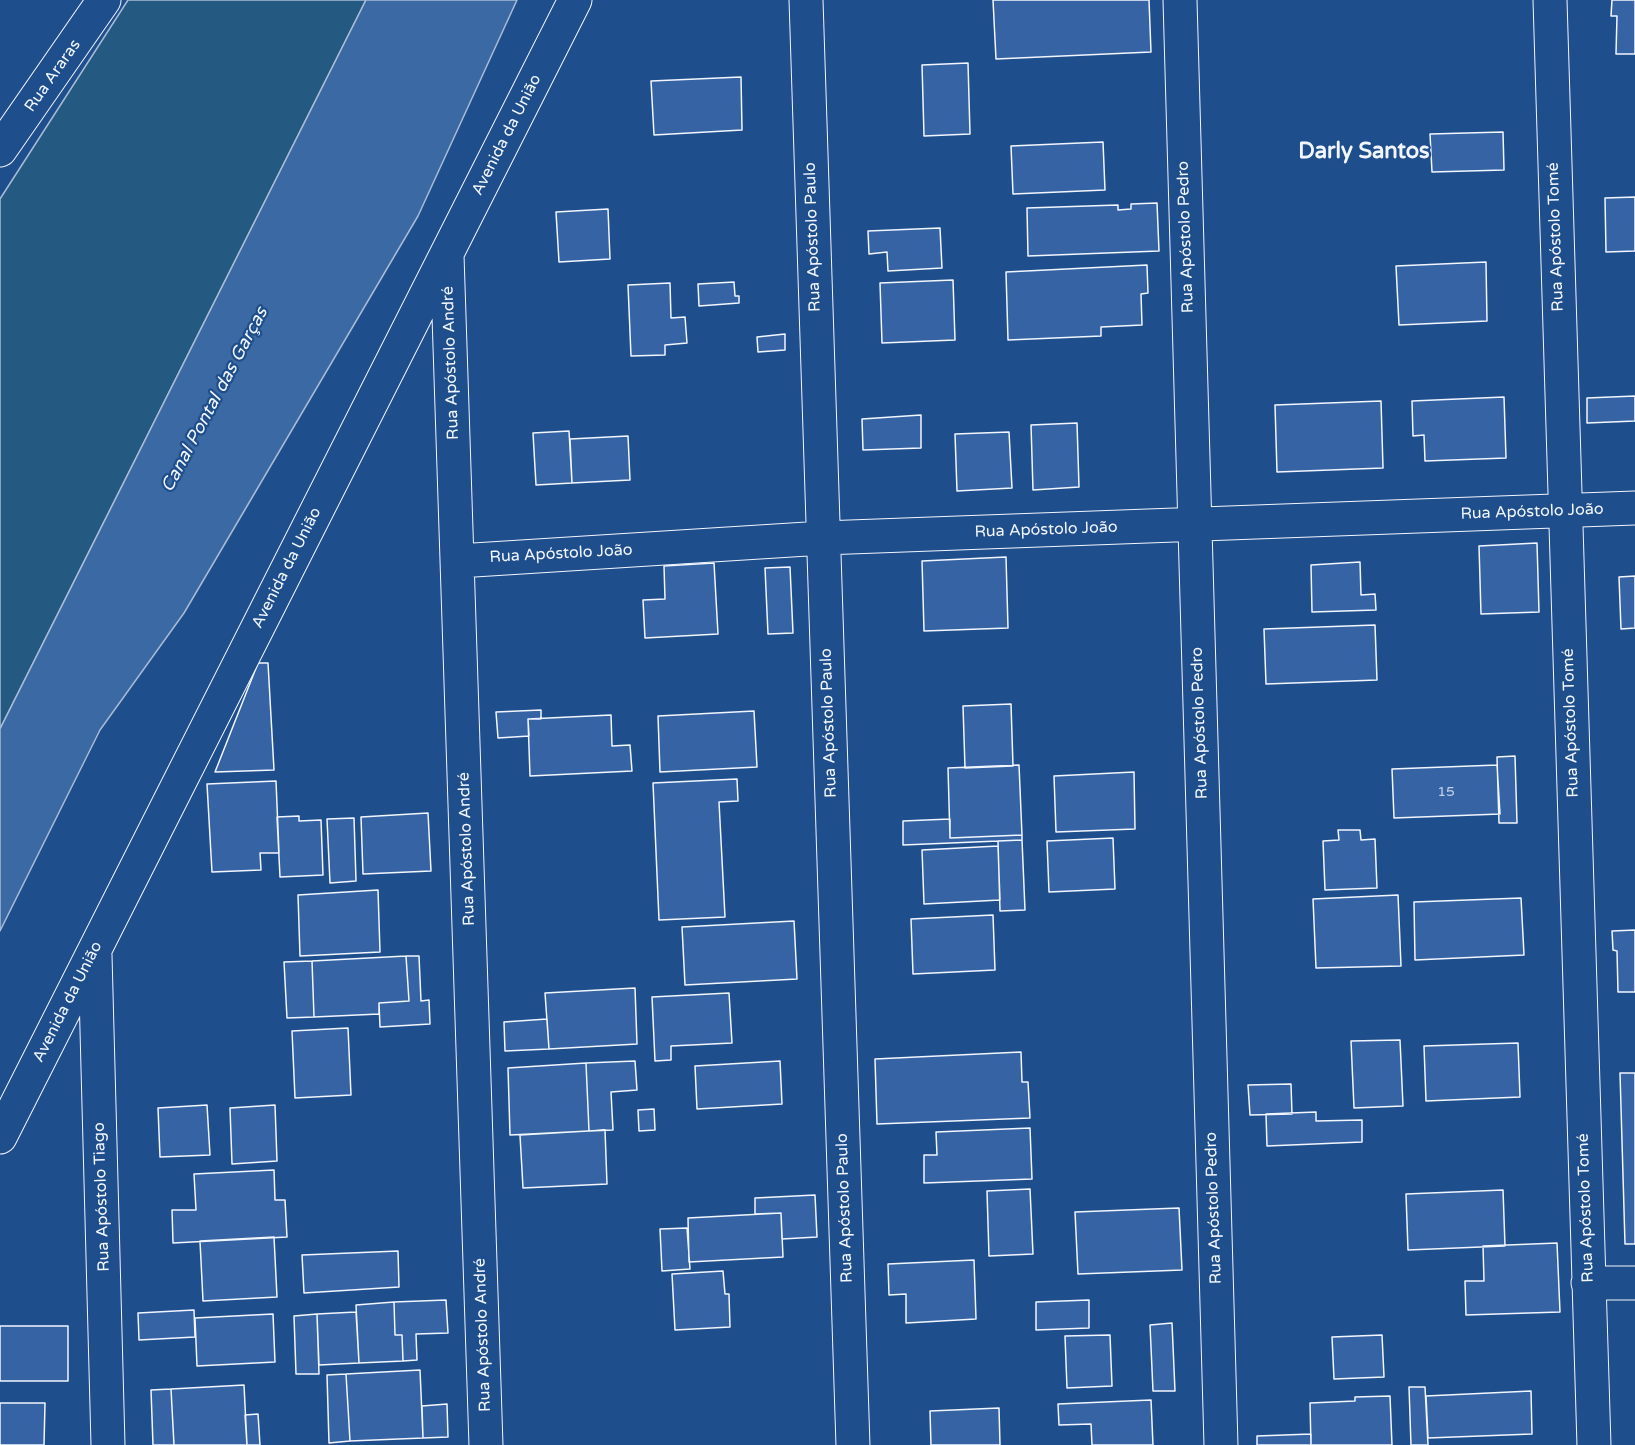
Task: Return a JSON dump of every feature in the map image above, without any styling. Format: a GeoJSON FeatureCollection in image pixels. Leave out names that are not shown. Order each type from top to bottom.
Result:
{"type":"FeatureCollection","features":[{"type":"Feature","properties":{"kind":"street","name":"Rua Araras"},"geometry":{"type":"LineString","coordinates":[[0,150],[104,0]]}},
{"type":"Feature","properties":{"kind":"street","name":"Avenida da União"},"geometry":{"type":"LineString","coordinates":[[0,1137],[575,0]]}},
{"type":"Feature","properties":{"kind":"street","name":"Rua Apóstolo Paulo"},"geometry":{"type":"LineString","coordinates":[[806,0],[853,1445]]}},
{"type":"Feature","properties":{"kind":"street","name":"Rua Apóstolo Pedro"},"geometry":{"type":"LineString","coordinates":[[1180,0],[1221,1445]]}},
{"type":"Feature","properties":{"kind":"street","name":"Rua Apóstolo Tomé"},"geometry":{"type":"LineString","coordinates":[[1550,0],[1594,1445]]}},
{"type":"Feature","properties":{"kind":"street","name":"Rua Apóstolo André"},"geometry":{"type":"LineString","coordinates":[[447,253],[486,1445]]}},
{"type":"Feature","properties":{"kind":"street","name":"Rua Apóstolo João"},"geometry":{"type":"LineString","coordinates":[[458,561],[823,538],[1635,508]]}},
{"type":"Feature","properties":{"kind":"street","name":"Rua Apóstolo Tiago"},"geometry":{"type":"LineString","coordinates":[[95,950],[108,1445]]}},
{"type":"Feature","properties":{"kind":"street"},"geometry":{"type":"LineString","coordinates":[[1588,1283],[1635,1283]]}},
{"type":"Feature","properties":{"kind":"shaded area"},"geometry":{"type":"Polygon","coordinates":[[[128,0],[366,0],[0,729],[0,199],[128,0]]]}},
{"type":"Feature","properties":{"kind":"water","name":"Canal Pontal das Garças"},"geometry":{"type":"Polygon","coordinates":[[[366,0],[517,0],[418,216],[184,613],[100,730],[0,931],[0,729],[366,0]]]}},
{"type":"Feature","properties":{"kind":"building"},"geometry":{"type":"Polygon","coordinates":[[[993,0],[1149,0],[1151,52],[996,59],[993,0]]]}},
{"type":"Feature","properties":{"kind":"building"},"geometry":{"type":"Polygon","coordinates":[[[1612,0],[1635,0],[1635,54],[1616,54],[1617,16],[1611,16],[1612,0]]]}},
{"type":"Feature","properties":{"kind":"building"},"geometry":{"type":"Polygon","coordinates":[[[968,63],[970,134],[924,136],[922,65],[968,63]]]}},
{"type":"Feature","properties":{"kind":"building"},"geometry":{"type":"Polygon","coordinates":[[[741,77],[742,130],[654,135],[651,81],[741,77]]]}},
{"type":"Feature","properties":{"kind":"building"},"geometry":{"type":"Polygon","coordinates":[[[1503,132],[1504,170],[1432,172],[1430,134],[1503,132]]]}},
{"type":"Feature","properties":{"kind":"building"},"geometry":{"type":"Polygon","coordinates":[[[1103,142],[1105,190],[1013,194],[1011,146],[1103,142]]]}},
{"type":"Feature","properties":{"kind":"building"},"geometry":{"type":"Polygon","coordinates":[[[1635,197],[1635,251],[1606,252],[1605,198],[1635,197]]]}},
{"type":"Feature","properties":{"kind":"building"},"geometry":{"type":"Polygon","coordinates":[[[1157,203],[1159,251],[1028,256],[1027,208],[1118,205],[1118,210],[1131,209],[1131,204],[1157,203]]]}},
{"type":"Feature","properties":{"kind":"building"},"geometry":{"type":"Polygon","coordinates":[[[608,209],[610,259],[559,262],[556,212],[608,209]]]}},
{"type":"Feature","properties":{"kind":"building"},"geometry":{"type":"Polygon","coordinates":[[[940,228],[942,268],[888,271],[887,252],[869,254],[868,231],[940,228]]]}},
{"type":"Feature","properties":{"kind":"building"},"geometry":{"type":"Polygon","coordinates":[[[1486,262],[1487,321],[1399,325],[1396,266],[1486,262]]]}},
{"type":"Feature","properties":{"kind":"building"},"geometry":{"type":"Polygon","coordinates":[[[1147,265],[1148,293],[1141,294],[1142,325],[1101,327],[1101,336],[1008,340],[1006,272],[1147,265]]]}},
{"type":"Feature","properties":{"kind":"building"},"geometry":{"type":"Polygon","coordinates":[[[953,280],[955,340],[882,343],[880,283],[953,280]]]}},
{"type":"Feature","properties":{"kind":"building"},"geometry":{"type":"Polygon","coordinates":[[[734,282],[735,296],[739,296],[739,303],[699,306],[698,284],[734,282]]]}},
{"type":"Feature","properties":{"kind":"building"},"geometry":{"type":"Polygon","coordinates":[[[670,283],[671,318],[685,317],[687,343],[665,345],[665,355],[631,356],[628,285],[670,283]]]}},
{"type":"Feature","properties":{"kind":"building"},"geometry":{"type":"Polygon","coordinates":[[[785,334],[785,350],[758,352],[757,337],[785,334]]]}},
{"type":"Feature","properties":{"kind":"building"},"geometry":{"type":"Polygon","coordinates":[[[1635,396],[1635,421],[1587,423],[1587,398],[1635,396]]]}},
{"type":"Feature","properties":{"kind":"building"},"geometry":{"type":"Polygon","coordinates":[[[1504,397],[1506,458],[1425,461],[1424,435],[1413,436],[1412,401],[1504,397]]]}},
{"type":"Feature","properties":{"kind":"building"},"geometry":{"type":"Polygon","coordinates":[[[1381,401],[1383,468],[1277,472],[1275,405],[1381,401]]]}},
{"type":"Feature","properties":{"kind":"building"},"geometry":{"type":"Polygon","coordinates":[[[921,415],[921,448],[863,450],[862,419],[921,415]]]}},
{"type":"Feature","properties":{"kind":"building"},"geometry":{"type":"Polygon","coordinates":[[[1077,423],[1079,487],[1033,490],[1031,425],[1077,423]]]}},
{"type":"Feature","properties":{"kind":"building"},"geometry":{"type":"Polygon","coordinates":[[[569,431],[572,483],[536,485],[533,433],[569,431]]]}},
{"type":"Feature","properties":{"kind":"building"},"geometry":{"type":"Polygon","coordinates":[[[1009,432],[1012,488],[957,491],[955,434],[1009,432]]]}},
{"type":"Feature","properties":{"kind":"building"},"geometry":{"type":"Polygon","coordinates":[[[628,436],[630,480],[572,483],[570,439],[628,436]]]}},
{"type":"Feature","properties":{"kind":"building"},"geometry":{"type":"Polygon","coordinates":[[[1537,543],[1539,612],[1481,614],[1479,546],[1537,543]]]}},
{"type":"Feature","properties":{"kind":"building"},"geometry":{"type":"Polygon","coordinates":[[[1006,557],[1008,628],[924,631],[922,561],[1006,557]]]}},
{"type":"Feature","properties":{"kind":"building"},"geometry":{"type":"Polygon","coordinates":[[[1360,562],[1361,595],[1375,594],[1376,610],[1312,612],[1311,565],[1360,562]]]}},
{"type":"Feature","properties":{"kind":"building"},"geometry":{"type":"Polygon","coordinates":[[[714,563],[718,634],[645,638],[643,600],[665,599],[664,566],[714,563]]]}},
{"type":"Feature","properties":{"kind":"building"},"geometry":{"type":"Polygon","coordinates":[[[790,567],[793,633],[768,634],[765,568],[790,567]]]}},
{"type":"Feature","properties":{"kind":"building"},"geometry":{"type":"Polygon","coordinates":[[[1635,576],[1635,628],[1621,629],[1619,577],[1635,576]]]}},
{"type":"Feature","properties":{"kind":"building"},"geometry":{"type":"Polygon","coordinates":[[[1375,625],[1377,680],[1266,684],[1264,629],[1375,625]]]}},
{"type":"Feature","properties":{"kind":"building"},"geometry":{"type":"Polygon","coordinates":[[[258,663],[268,663],[274,770],[215,772],[258,663]]]}},
{"type":"Feature","properties":{"kind":"building"},"geometry":{"type":"Polygon","coordinates":[[[1011,704],[1013,766],[965,768],[963,706],[1011,704]]]}},
{"type":"Feature","properties":{"kind":"building"},"geometry":{"type":"Polygon","coordinates":[[[541,710],[541,719],[528,719],[529,736],[498,738],[496,712],[541,710]]]}},
{"type":"Feature","properties":{"kind":"building"},"geometry":{"type":"Polygon","coordinates":[[[754,711],[757,767],[660,772],[658,716],[754,711]]]}},
{"type":"Feature","properties":{"kind":"building"},"geometry":{"type":"Polygon","coordinates":[[[611,715],[612,746],[630,745],[632,771],[530,776],[528,719],[611,715]]]}},
{"type":"Feature","properties":{"kind":"building"},"geometry":{"type":"Polygon","coordinates":[[[1515,756],[1517,823],[1499,823],[1497,757],[1515,756]]]}},
{"type":"Feature","properties":{"kind":"building"},"geometry":{"type":"Polygon","coordinates":[[[1019,765],[1022,835],[950,838],[948,768],[1019,765]]]}},
{"type":"Feature","properties":{"kind":"building"},"geometry":{"type":"Polygon","coordinates":[[[1497,765],[1500,814],[1394,818],[1392,769],[1497,765]]]}},
{"type":"Feature","properties":{"kind":"building"},"geometry":{"type":"Polygon","coordinates":[[[1134,772],[1135,829],[1056,832],[1054,776],[1134,772]]]}},
{"type":"Feature","properties":{"kind":"building"},"geometry":{"type":"Polygon","coordinates":[[[737,779],[738,801],[719,802],[725,917],[659,920],[653,783],[737,779]]]}},
{"type":"Feature","properties":{"kind":"building"},"geometry":{"type":"Polygon","coordinates":[[[276,781],[279,853],[260,853],[261,870],[212,872],[207,784],[276,781]]]}},
{"type":"Feature","properties":{"kind":"building"},"geometry":{"type":"Polygon","coordinates":[[[428,813],[431,871],[363,874],[361,817],[428,813]]]}},
{"type":"Feature","properties":{"kind":"building"},"geometry":{"type":"Polygon","coordinates":[[[299,816],[299,821],[321,820],[323,875],[280,877],[277,817],[299,816]]]}},
{"type":"Feature","properties":{"kind":"building"},"geometry":{"type":"Polygon","coordinates":[[[354,818],[356,881],[330,883],[327,819],[354,818]]]}},
{"type":"Feature","properties":{"kind":"building"},"geometry":{"type":"Polygon","coordinates":[[[950,819],[950,838],[1022,835],[1022,840],[903,845],[903,821],[950,819]]]}},
{"type":"Feature","properties":{"kind":"building"},"geometry":{"type":"Polygon","coordinates":[[[1338,830],[1360,830],[1361,840],[1375,839],[1377,888],[1325,890],[1323,841],[1339,840],[1338,830]]]}},
{"type":"Feature","properties":{"kind":"building"},"geometry":{"type":"Polygon","coordinates":[[[1113,838],[1115,889],[1049,892],[1047,841],[1113,838]]]}},
{"type":"Feature","properties":{"kind":"building"},"geometry":{"type":"Polygon","coordinates":[[[1022,840],[1025,910],[1000,911],[998,841],[1022,840]]]}},
{"type":"Feature","properties":{"kind":"building"},"geometry":{"type":"Polygon","coordinates":[[[998,846],[1000,900],[924,904],[922,850],[998,846]]]}},
{"type":"Feature","properties":{"kind":"building"},"geometry":{"type":"Polygon","coordinates":[[[378,890],[380,952],[300,956],[298,895],[378,890]]]}},
{"type":"Feature","properties":{"kind":"building"},"geometry":{"type":"Polygon","coordinates":[[[1398,895],[1401,966],[1316,968],[1313,899],[1398,895]]]}},
{"type":"Feature","properties":{"kind":"building"},"geometry":{"type":"Polygon","coordinates":[[[1521,898],[1524,955],[1415,960],[1414,902],[1521,898]]]}},
{"type":"Feature","properties":{"kind":"building"},"geometry":{"type":"Polygon","coordinates":[[[993,915],[995,970],[913,974],[911,919],[993,915]]]}},
{"type":"Feature","properties":{"kind":"building"},"geometry":{"type":"Polygon","coordinates":[[[794,921],[797,979],[685,985],[682,927],[794,921]]]}},
{"type":"Feature","properties":{"kind":"building"},"geometry":{"type":"Polygon","coordinates":[[[1635,930],[1635,992],[1618,992],[1617,951],[1613,950],[1612,931],[1635,930]]]}},
{"type":"Feature","properties":{"kind":"building"},"geometry":{"type":"Polygon","coordinates":[[[406,956],[419,956],[421,1001],[429,1000],[430,1024],[380,1027],[379,1003],[409,1001],[406,956]]]}},
{"type":"Feature","properties":{"kind":"building"},"geometry":{"type":"Polygon","coordinates":[[[406,956],[409,1001],[379,1003],[379,1014],[314,1017],[312,961],[406,956]]]}},
{"type":"Feature","properties":{"kind":"building"},"geometry":{"type":"Polygon","coordinates":[[[312,961],[314,1017],[287,1018],[284,962],[312,961]]]}},
{"type":"Feature","properties":{"kind":"building"},"geometry":{"type":"Polygon","coordinates":[[[635,988],[637,1044],[549,1049],[545,993],[635,988]]]}},
{"type":"Feature","properties":{"kind":"building"},"geometry":{"type":"Polygon","coordinates":[[[729,993],[732,1043],[671,1046],[671,1060],[655,1061],[652,997],[729,993]]]}},
{"type":"Feature","properties":{"kind":"building"},"geometry":{"type":"Polygon","coordinates":[[[547,1019],[549,1049],[505,1051],[504,1022],[547,1019]]]}},
{"type":"Feature","properties":{"kind":"building"},"geometry":{"type":"Polygon","coordinates":[[[348,1028],[351,1095],[295,1098],[292,1031],[348,1028]]]}},
{"type":"Feature","properties":{"kind":"building"},"geometry":{"type":"Polygon","coordinates":[[[1400,1040],[1403,1106],[1354,1108],[1351,1041],[1400,1040]]]}},
{"type":"Feature","properties":{"kind":"building"},"geometry":{"type":"Polygon","coordinates":[[[1518,1043],[1520,1097],[1426,1101],[1424,1046],[1518,1043]]]}},
{"type":"Feature","properties":{"kind":"building"},"geometry":{"type":"Polygon","coordinates":[[[1021,1052],[1022,1082],[1028,1082],[1030,1118],[877,1124],[875,1059],[1021,1052]]]}},
{"type":"Feature","properties":{"kind":"building"},"geometry":{"type":"Polygon","coordinates":[[[635,1061],[637,1090],[611,1092],[613,1130],[589,1131],[586,1063],[635,1061]]]}},
{"type":"Feature","properties":{"kind":"building"},"geometry":{"type":"Polygon","coordinates":[[[780,1061],[782,1104],[697,1109],[695,1066],[780,1061]]]}},
{"type":"Feature","properties":{"kind":"building"},"geometry":{"type":"Polygon","coordinates":[[[586,1063],[589,1131],[510,1135],[508,1068],[586,1063]]]}},
{"type":"Feature","properties":{"kind":"building"},"geometry":{"type":"Polygon","coordinates":[[[1620,1073],[1635,1073],[1635,1244],[1625,1244],[1620,1073]]]}},
{"type":"Feature","properties":{"kind":"building"},"geometry":{"type":"Polygon","coordinates":[[[1291,1084],[1292,1114],[1250,1115],[1248,1085],[1291,1084]]]}},
{"type":"Feature","properties":{"kind":"building"},"geometry":{"type":"Polygon","coordinates":[[[207,1105],[210,1155],[160,1157],[158,1108],[207,1105]]]}},
{"type":"Feature","properties":{"kind":"building"},"geometry":{"type":"Polygon","coordinates":[[[275,1105],[277,1161],[232,1164],[230,1108],[275,1105]]]}},
{"type":"Feature","properties":{"kind":"building"},"geometry":{"type":"Polygon","coordinates":[[[654,1109],[655,1130],[639,1131],[638,1110],[654,1109]]]}},
{"type":"Feature","properties":{"kind":"building"},"geometry":{"type":"Polygon","coordinates":[[[1316,1112],[1316,1121],[1362,1120],[1362,1142],[1267,1146],[1266,1114],[1316,1112]]]}},
{"type":"Feature","properties":{"kind":"building"},"geometry":{"type":"Polygon","coordinates":[[[1030,1128],[1032,1179],[924,1183],[924,1155],[937,1155],[936,1132],[1030,1128]]]}},
{"type":"Feature","properties":{"kind":"building"},"geometry":{"type":"Polygon","coordinates":[[[605,1130],[607,1184],[523,1188],[520,1135],[605,1130]]]}},
{"type":"Feature","properties":{"kind":"building"},"geometry":{"type":"Polygon","coordinates":[[[274,1170],[275,1200],[285,1200],[287,1237],[173,1243],[172,1210],[196,1210],[194,1174],[274,1170]]]}},
{"type":"Feature","properties":{"kind":"building"},"geometry":{"type":"Polygon","coordinates":[[[1030,1189],[1033,1254],[989,1256],[987,1191],[1030,1189]]]}},
{"type":"Feature","properties":{"kind":"building"},"geometry":{"type":"Polygon","coordinates":[[[1503,1190],[1505,1246],[1408,1250],[1406,1194],[1503,1190]]]}},
{"type":"Feature","properties":{"kind":"building"},"geometry":{"type":"Polygon","coordinates":[[[815,1195],[817,1237],[782,1239],[781,1213],[755,1214],[755,1198],[815,1195]]]}},
{"type":"Feature","properties":{"kind":"building"},"geometry":{"type":"Polygon","coordinates":[[[1179,1208],[1182,1270],[1078,1274],[1075,1212],[1179,1208]]]}},
{"type":"Feature","properties":{"kind":"building"},"geometry":{"type":"Polygon","coordinates":[[[781,1213],[783,1257],[689,1262],[688,1218],[781,1213]]]}},
{"type":"Feature","properties":{"kind":"building"},"geometry":{"type":"Polygon","coordinates":[[[687,1228],[690,1269],[662,1271],[660,1229],[687,1228]]]}},
{"type":"Feature","properties":{"kind":"building"},"geometry":{"type":"Polygon","coordinates":[[[274,1237],[277,1297],[203,1301],[200,1241],[274,1237]]]}},
{"type":"Feature","properties":{"kind":"building"},"geometry":{"type":"Polygon","coordinates":[[[1557,1243],[1560,1312],[1466,1315],[1465,1281],[1484,1281],[1483,1246],[1557,1243]]]}},
{"type":"Feature","properties":{"kind":"building"},"geometry":{"type":"Polygon","coordinates":[[[398,1251],[399,1287],[304,1293],[302,1255],[398,1251]]]}},
{"type":"Feature","properties":{"kind":"building"},"geometry":{"type":"Polygon","coordinates":[[[974,1260],[976,1319],[906,1323],[906,1294],[889,1295],[888,1264],[974,1260]]]}},
{"type":"Feature","properties":{"kind":"building"},"geometry":{"type":"Polygon","coordinates":[[[723,1271],[725,1294],[729,1294],[730,1327],[675,1330],[672,1274],[723,1271]]]}},
{"type":"Feature","properties":{"kind":"building"},"geometry":{"type":"Polygon","coordinates":[[[446,1300],[448,1333],[416,1334],[417,1360],[403,1361],[402,1335],[395,1335],[394,1302],[446,1300]]]}},
{"type":"Feature","properties":{"kind":"building"},"geometry":{"type":"Polygon","coordinates":[[[1089,1300],[1089,1328],[1036,1330],[1036,1302],[1089,1300]]]}},
{"type":"Feature","properties":{"kind":"building"},"geometry":{"type":"Polygon","coordinates":[[[394,1302],[395,1335],[402,1335],[403,1361],[359,1363],[356,1305],[394,1302]]]}},
{"type":"Feature","properties":{"kind":"building"},"geometry":{"type":"Polygon","coordinates":[[[194,1310],[195,1337],[139,1340],[138,1313],[194,1310]]]}},
{"type":"Feature","properties":{"kind":"building"},"geometry":{"type":"Polygon","coordinates":[[[356,1312],[359,1363],[319,1365],[317,1314],[356,1312]]]}},
{"type":"Feature","properties":{"kind":"building"},"geometry":{"type":"Polygon","coordinates":[[[273,1314],[275,1362],[197,1366],[195,1318],[273,1314]]]}},
{"type":"Feature","properties":{"kind":"building"},"geometry":{"type":"Polygon","coordinates":[[[317,1314],[319,1374],[296,1374],[294,1316],[317,1314]]]}},
{"type":"Feature","properties":{"kind":"building"},"geometry":{"type":"Polygon","coordinates":[[[1172,1323],[1175,1391],[1153,1391],[1150,1325],[1172,1323]]]}},
{"type":"Feature","properties":{"kind":"building"},"geometry":{"type":"Polygon","coordinates":[[[0,1326],[68,1326],[68,1381],[0,1381],[0,1326]]]}},
{"type":"Feature","properties":{"kind":"building"},"geometry":{"type":"Polygon","coordinates":[[[1110,1335],[1112,1386],[1067,1388],[1065,1336],[1110,1335]]]}},
{"type":"Feature","properties":{"kind":"building"},"geometry":{"type":"Polygon","coordinates":[[[1382,1335],[1384,1377],[1334,1379],[1332,1337],[1382,1335]]]}},
{"type":"Feature","properties":{"kind":"building"},"geometry":{"type":"Polygon","coordinates":[[[420,1370],[423,1438],[350,1441],[346,1374],[420,1370]]]}},
{"type":"Feature","properties":{"kind":"building"},"geometry":{"type":"Polygon","coordinates":[[[346,1374],[350,1441],[329,1443],[327,1375],[346,1374]]]}},
{"type":"Feature","properties":{"kind":"building"},"geometry":{"type":"Polygon","coordinates":[[[244,1385],[247,1445],[174,1445],[171,1389],[244,1385]]]}},
{"type":"Feature","properties":{"kind":"building"},"geometry":{"type":"Polygon","coordinates":[[[1409,1387],[1425,1387],[1428,1445],[1411,1445],[1409,1387]]]}},
{"type":"Feature","properties":{"kind":"building"},"geometry":{"type":"Polygon","coordinates":[[[171,1389],[174,1445],[153,1445],[151,1390],[171,1389]]]}},
{"type":"Feature","properties":{"kind":"building"},"geometry":{"type":"Polygon","coordinates":[[[1531,1391],[1532,1434],[1428,1438],[1426,1396],[1531,1391]]]}},
{"type":"Feature","properties":{"kind":"building"},"geometry":{"type":"Polygon","coordinates":[[[1390,1396],[1392,1445],[1311,1445],[1310,1403],[1355,1401],[1355,1397],[1390,1396]]]}},
{"type":"Feature","properties":{"kind":"building"},"geometry":{"type":"Polygon","coordinates":[[[1151,1400],[1153,1445],[1092,1445],[1091,1424],[1059,1425],[1058,1404],[1151,1400]]]}},
{"type":"Feature","properties":{"kind":"building"},"geometry":{"type":"Polygon","coordinates":[[[0,1403],[45,1403],[44,1445],[0,1445],[0,1403]]]}},
{"type":"Feature","properties":{"kind":"building"},"geometry":{"type":"Polygon","coordinates":[[[447,1404],[448,1437],[423,1438],[422,1406],[447,1404]]]}},
{"type":"Feature","properties":{"kind":"building"},"geometry":{"type":"Polygon","coordinates":[[[999,1408],[1000,1445],[931,1445],[930,1411],[999,1408]]]}},
{"type":"Feature","properties":{"kind":"building"},"geometry":{"type":"Polygon","coordinates":[[[258,1414],[260,1445],[247,1445],[245,1415],[258,1414]]]}},
{"type":"Feature","properties":{"kind":"building"},"geometry":{"type":"Polygon","coordinates":[[[1311,1434],[1311,1445],[1257,1445],[1257,1436],[1311,1434]]]}},
{"type":"Feature","properties":{"kind":"district","name":"Darly Santos"},"geometry":{"type":"Point","coordinates":[1364,152]}}]}
